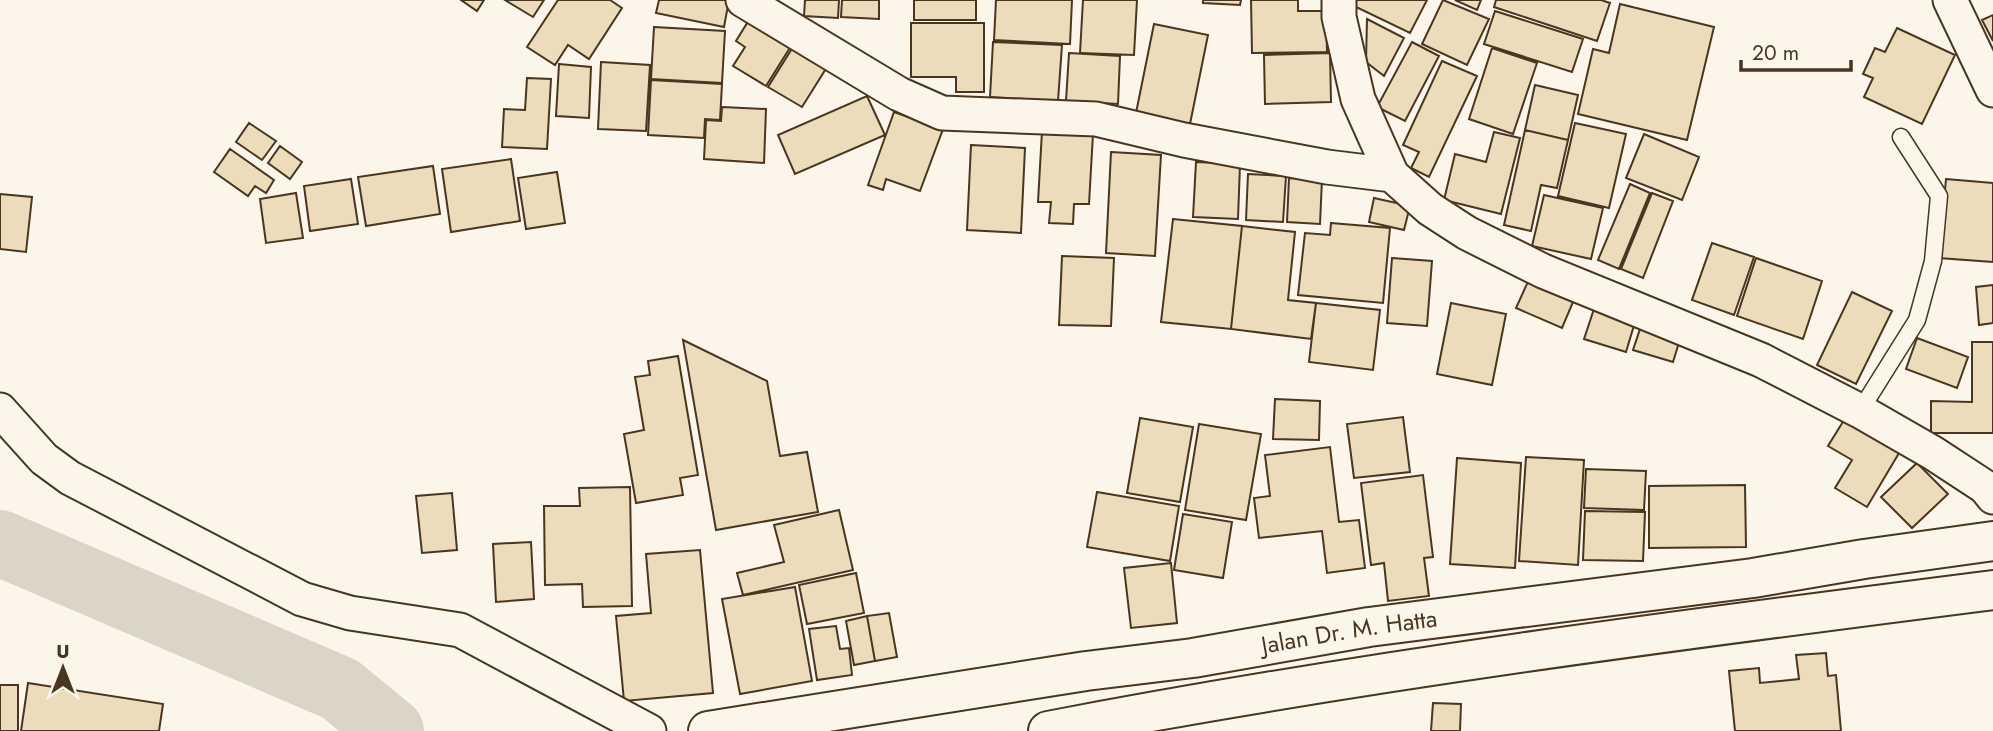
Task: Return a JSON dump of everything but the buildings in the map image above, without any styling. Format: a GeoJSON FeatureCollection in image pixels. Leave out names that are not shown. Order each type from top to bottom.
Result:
{"type":"FeatureCollection","features":[{"type":"Feature","properties":{"kind":"main road","name":"Jalan Dr. M. Hatta"},"geometry":{"type":"LineString","coordinates":[[708,731],[1086,671],[1193,659],[1369,627],[1753,578],[1993,541]]}},
{"type":"Feature","properties":{"kind":"main road","name":"Jalan Dr. M. Hatta"},"geometry":{"type":"LineString","coordinates":[[1048,731],[1377,674],[1993,590]]}},
{"type":"Feature","properties":{"kind":"street"},"geometry":{"type":"LineString","coordinates":[[743,0],[899,94],[942,113],[1096,119],[1197,143],[1327,167],[1392,175]]}},
{"type":"Feature","properties":{"kind":"street"},"geometry":{"type":"LineString","coordinates":[[1339,0],[1339,18],[1358,99],[1392,175],[1430,209],[1467,233],[1543,271],[1761,360],[1860,411],[1990,490]]}},
{"type":"Feature","properties":{"kind":"street"},"geometry":{"type":"LineString","coordinates":[[1950,0],[1993,90]]}},
{"type":"Feature","properties":{"kind":"street"},"geometry":{"type":"LineString","coordinates":[[0,410],[44,459],[70,478],[302,599],[326,609],[460,631],[649,731]]}},
{"type":"Feature","properties":{"kind":"lane"},"geometry":{"type":"LineString","coordinates":[[1860,411],[1917,320],[1933,261],[1939,196],[1901,137]]}},
{"type":"Feature","properties":{"kind":"waterway"},"geometry":{"type":"LineString","coordinates":[[0,543],[340,689],[391,731]]}}]}
